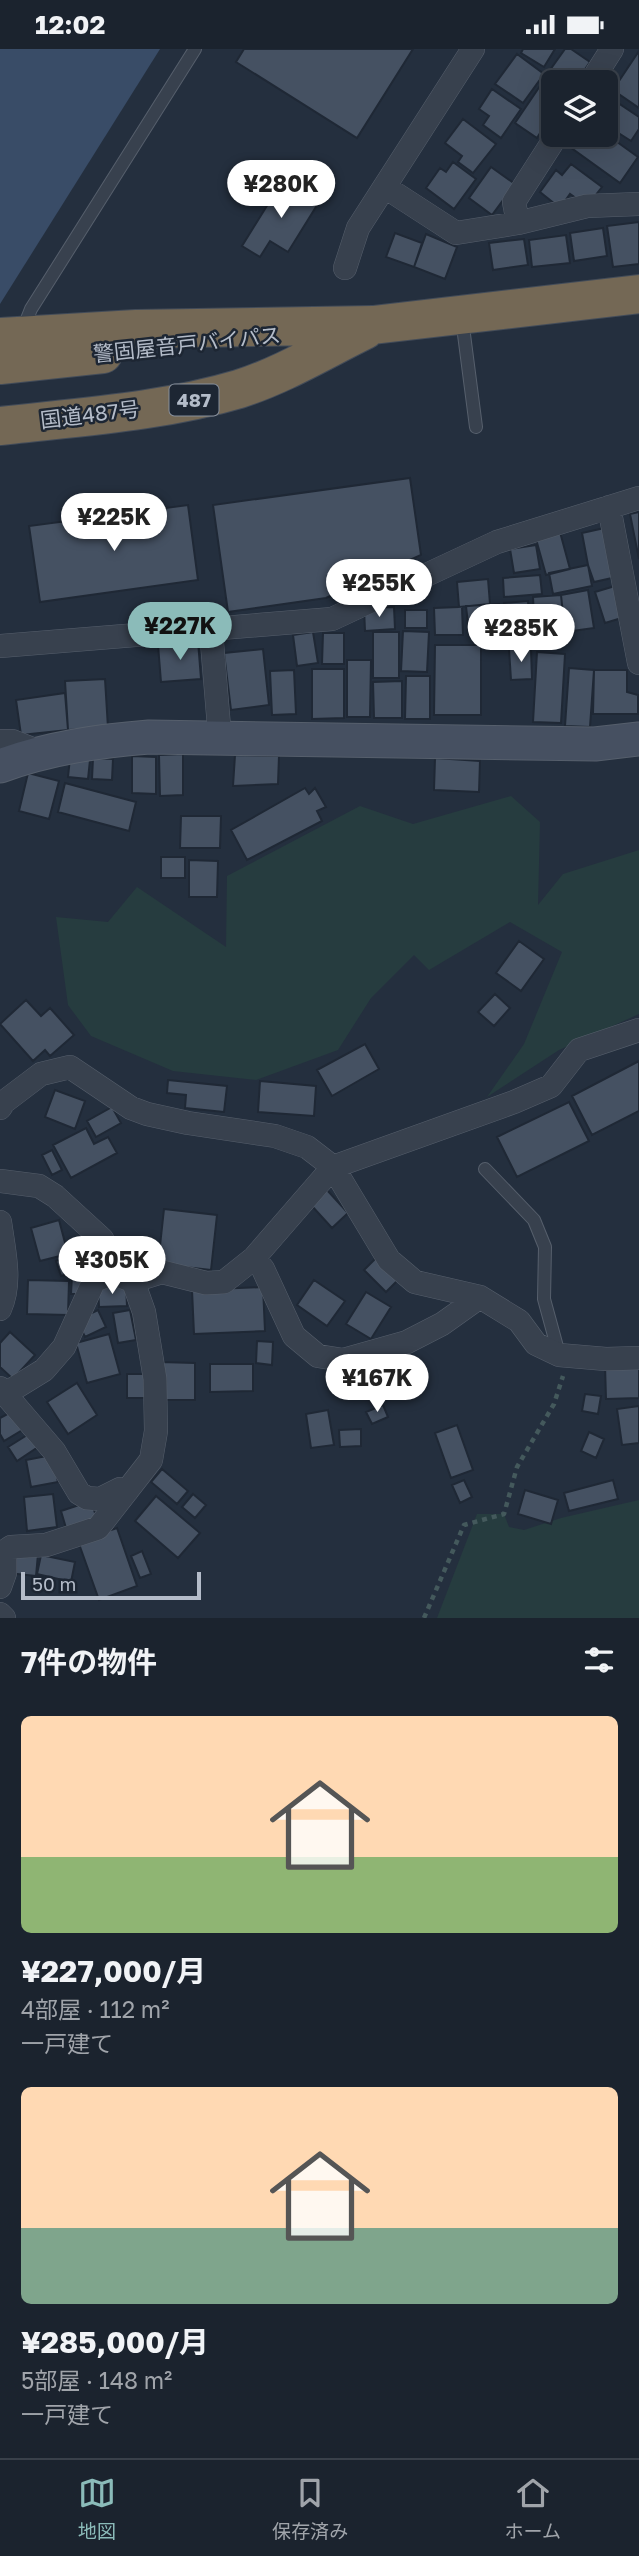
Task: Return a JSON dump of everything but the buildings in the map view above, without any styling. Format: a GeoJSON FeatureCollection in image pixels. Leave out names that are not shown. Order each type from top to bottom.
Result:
{"type":"FeatureCollection","features":[{"type":"Feature","properties":{"kind":"highway","name":"国道487号"},"geometry":{"type":"LineString","coordinates":[[0,426],[120,412],[199,399],[239,389],[266,379],[373,325],[639,294]]}},
{"type":"Feature","properties":{"kind":"highway","name":"警固屋音戸バイパス"},"geometry":{"type":"LineString","coordinates":[[7,346],[373,325]]}},
{"type":"Feature","properties":{"kind":"street"},"geometry":{"type":"LineString","coordinates":[[345,268],[358,228],[473,49]]}},
{"type":"Feature","properties":{"kind":"street"},"geometry":{"type":"LineString","coordinates":[[599,70],[612,49]]}},
{"type":"Feature","properties":{"kind":"street"},"geometry":{"type":"LineString","coordinates":[[518,223],[514,202],[549,147]]}},
{"type":"Feature","properties":{"kind":"street"},"geometry":{"type":"LineString","coordinates":[[385,187],[456,233],[518,223],[587,206],[639,204]]}},
{"type":"Feature","properties":{"kind":"street"},"geometry":{"type":"LineString","coordinates":[[0,646],[332,619],[497,541],[639,498]]}},
{"type":"Feature","properties":{"kind":"street"},"geometry":{"type":"LineString","coordinates":[[609,507],[639,663]]}},
{"type":"Feature","properties":{"kind":"street"},"geometry":{"type":"LineString","coordinates":[[211,630],[220,739]]}},
{"type":"Feature","properties":{"kind":"street"},"geometry":{"type":"LineString","coordinates":[[0,766],[42,753],[102,740],[149,737],[595,744],[639,739]]}},
{"type":"Feature","properties":{"kind":"street"},"geometry":{"type":"LineString","coordinates":[[0,741],[12,741],[42,753]]}},
{"type":"Feature","properties":{"kind":"street"},"geometry":{"type":"LineString","coordinates":[[127,1491],[120,1489],[100,1499],[87,1498],[79,1493],[54,1451],[3,1391],[44,1370],[64,1347],[94,1281],[162,1272],[206,1283],[225,1282],[254,1258],[333,1167],[514,1102],[551,1086],[579,1050],[639,1030]]}},
{"type":"Feature","properties":{"kind":"street"},"geometry":{"type":"LineString","coordinates":[[0,1108],[41,1074],[70,1067],[131,1108],[147,1114],[275,1136],[307,1147],[333,1167],[389,1260],[415,1282],[480,1297],[519,1321],[536,1344],[559,1355],[606,1359],[639,1358]]}},
{"type":"Feature","properties":{"kind":"street"},"geometry":{"type":"LineString","coordinates":[[0,1181],[39,1186],[55,1196],[102,1239],[144,1313],[155,1379],[156,1431],[151,1460],[98,1528],[46,1545],[11,1547],[5,1551],[5,1573],[0,1587]]}},
{"type":"Feature","properties":{"kind":"street"},"geometry":{"type":"LineString","coordinates":[[0,1222],[7,1275],[0,1309]]}},
{"type":"Feature","properties":{"kind":"street"},"geometry":{"type":"LineString","coordinates":[[254,1258],[263,1269],[294,1336],[318,1356],[342,1360],[407,1342],[443,1324],[480,1297]]}},
{"type":"Feature","properties":{"kind":"street"},"geometry":{"type":"LineString","coordinates":[[0,1614],[4,1618]]}},
{"type":"Feature","properties":{"kind":"lane"},"geometry":{"type":"LineString","coordinates":[[7,346],[195,49]]}},
{"type":"Feature","properties":{"kind":"lane"},"geometry":{"type":"LineString","coordinates":[[461,316],[476,427]]}},
{"type":"Feature","properties":{"kind":"lane"},"geometry":{"type":"LineString","coordinates":[[485,1169],[534,1220],[545,1247],[544,1299],[559,1355]]}},
{"type":"Feature","properties":{"kind":"path"},"geometry":{"type":"LineString","coordinates":[[424,1618],[464,1525],[504,1514],[517,1467],[554,1404],[564,1373],[559,1355]]}},
{"type":"Feature","properties":{"kind":"green space"},"geometry":{"type":"Polygon","coordinates":[[[511,796],[540,822],[538,905],[563,874],[639,850],[639,1014],[559,1050],[487,1097],[524,1044],[562,952],[510,922],[429,970],[414,955],[371,998],[338,1050],[256,1080],[173,1071],[91,1036],[68,1005],[56,917],[108,922],[137,887],[226,947],[227,876],[360,806],[413,824],[511,796]]]}},
{"type":"Feature","properties":{"kind":"green space"},"geometry":{"type":"Polygon","coordinates":[[[639,1500],[639,1618],[437,1618],[477,1514],[504,1514],[509,1527],[524,1530],[561,1518],[639,1500]]]}},
{"type":"Feature","properties":{"kind":"water"},"geometry":{"type":"Polygon","coordinates":[[[0,49],[160,49],[0,304],[0,49]]]}}]}
